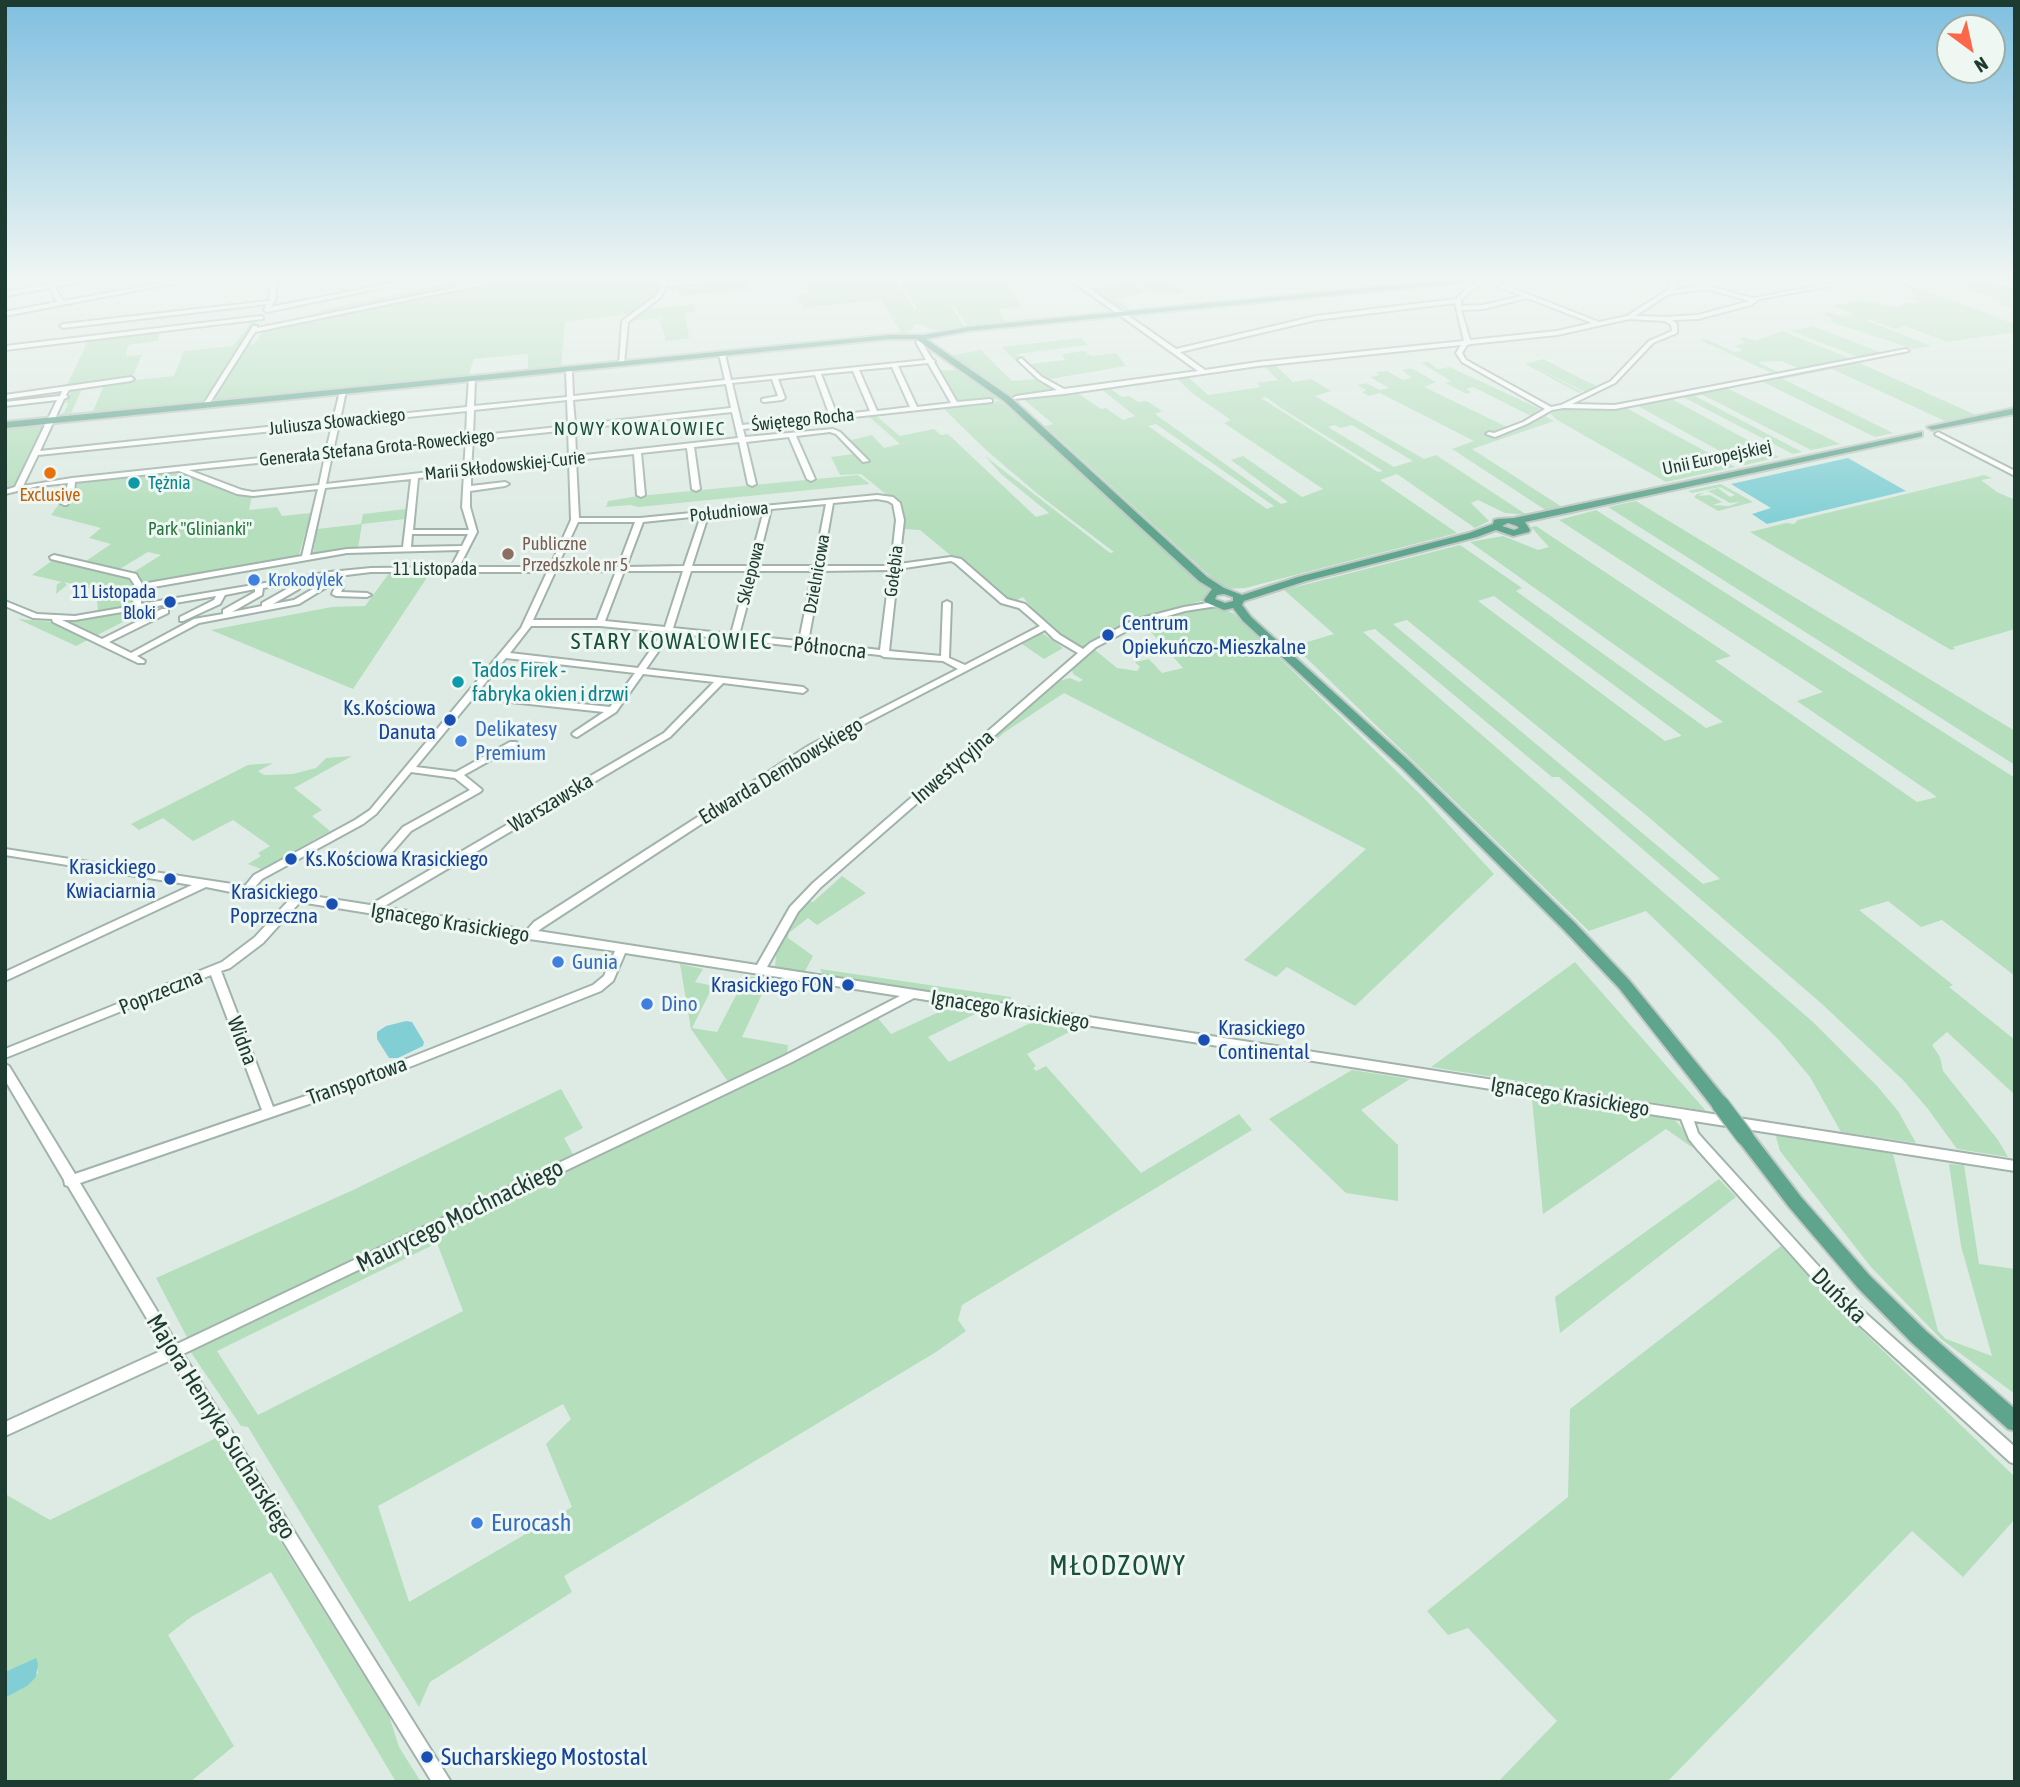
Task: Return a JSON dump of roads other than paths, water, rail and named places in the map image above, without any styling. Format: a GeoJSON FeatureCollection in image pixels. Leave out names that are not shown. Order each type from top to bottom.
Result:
{"type":"FeatureCollection","features":[{"type":"Feature","properties":{"kind":"main road"},"geometry":{"type":"LineString","coordinates":[[5,425],[657,360]]}},
{"type":"Feature","properties":{"kind":"main road"},"geometry":{"type":"LineString","coordinates":[[952,360],[1007,399],[1203,579],[1215,597],[1234,601],[1247,619],[1406,765],[1569,926],[1624,984],[1795,1202],[1864,1282],[1919,1337],[2015,1422]]}},
{"type":"Feature","properties":{"kind":"main road"},"geometry":{"type":"LineString","coordinates":[[1935,432],[2015,412]]}},
{"type":"Feature","properties":{"kind":"main road","name":"Unii Europejskiej"},"geometry":{"type":"LineString","coordinates":[[1234,601],[1277,586],[1500,529],[1501,521],[1520,524],[1669,486],[1916,432],[1935,432]]}},
{"type":"Feature","properties":{"kind":"street"},"geometry":{"type":"LineString","coordinates":[[206,405],[234,360]]}},
{"type":"Feature","properties":{"kind":"street"},"geometry":{"type":"LineString","coordinates":[[724,360],[752,484]]}},
{"type":"Feature","properties":{"kind":"street"},"geometry":{"type":"LineString","coordinates":[[1021,360],[1040,378],[1064,392]]}},
{"type":"Feature","properties":{"kind":"street"},"geometry":{"type":"LineString","coordinates":[[1188,360],[1203,371]]}},
{"type":"Feature","properties":{"kind":"street"},"geometry":{"type":"LineString","coordinates":[[1016,398],[1203,371],[1303,360]]}},
{"type":"Feature","properties":{"kind":"street"},"geometry":{"type":"LineString","coordinates":[[1464,360],[1550,409]]}},
{"type":"Feature","properties":{"kind":"street"},"geometry":{"type":"LineString","coordinates":[[1489,434],[1495,435],[1550,409],[1563,406],[1620,377],[1635,360]]}},
{"type":"Feature","properties":{"kind":"street"},"geometry":{"type":"LineString","coordinates":[[1563,406],[1615,407],[1857,360]]}},
{"type":"Feature","properties":{"kind":"street"},"geometry":{"type":"LineString","coordinates":[[932,361],[955,404]]}},
{"type":"Feature","properties":{"kind":"street","name":"Juliusza Słowackiego"},"geometry":{"type":"LineString","coordinates":[[36,453],[932,361]]}},
{"type":"Feature","properties":{"kind":"street"},"geometry":{"type":"LineString","coordinates":[[894,365],[914,408]]}},
{"type":"Feature","properties":{"kind":"street"},"geometry":{"type":"LineString","coordinates":[[246,891],[258,877],[365,819],[504,655],[527,623],[575,520],[569,369]]}},
{"type":"Feature","properties":{"kind":"street"},"geometry":{"type":"LineString","coordinates":[[855,369],[874,412]]}},
{"type":"Feature","properties":{"kind":"street"},"geometry":{"type":"LineString","coordinates":[[817,373],[834,417]]}},
{"type":"Feature","properties":{"kind":"street"},"geometry":{"type":"LineString","coordinates":[[774,377],[782,398]]}},
{"type":"Feature","properties":{"kind":"street"},"geometry":{"type":"LineString","coordinates":[[454,569],[473,532],[466,512],[472,378]]}},
{"type":"Feature","properties":{"kind":"street"},"geometry":{"type":"LineString","coordinates":[[9,404],[64,396],[82,386],[131,379]]}},
{"type":"Feature","properties":{"kind":"street"},"geometry":{"type":"LineString","coordinates":[[5,397],[76,397],[82,386]]}},
{"type":"Feature","properties":{"kind":"street"},"geometry":{"type":"LineString","coordinates":[[302,557],[342,391]]}},
{"type":"Feature","properties":{"kind":"street"},"geometry":{"type":"LineString","coordinates":[[9,404],[16,395]]}},
{"type":"Feature","properties":{"kind":"street"},"geometry":{"type":"LineString","coordinates":[[18,488],[64,396]]}},
{"type":"Feature","properties":{"kind":"street"},"geometry":{"type":"LineString","coordinates":[[764,400],[796,397]]}},
{"type":"Feature","properties":{"kind":"street","name":"Świętego Rocha"},"geometry":{"type":"LineString","coordinates":[[740,427],[990,401]]}},
{"type":"Feature","properties":{"kind":"street","name":"Generała Stefana Grota-Roweckiego"},"geometry":{"type":"LineString","coordinates":[[5,492],[72,480],[736,410]]}},
{"type":"Feature","properties":{"kind":"street","name":"Marii Skłodowskiej-Curie"},"geometry":{"type":"LineString","coordinates":[[180,469],[248,494],[834,430],[865,461]]}},
{"type":"Feature","properties":{"kind":"street"},"geometry":{"type":"LineString","coordinates":[[1935,432],[2015,474]]}},
{"type":"Feature","properties":{"kind":"street"},"geometry":{"type":"LineString","coordinates":[[792,435],[811,479]]}},
{"type":"Feature","properties":{"kind":"street"},"geometry":{"type":"LineString","coordinates":[[690,446],[696,489]]}},
{"type":"Feature","properties":{"kind":"street"},"geometry":{"type":"LineString","coordinates":[[637,452],[641,495]]}},
{"type":"Feature","properties":{"kind":"street"},"geometry":{"type":"LineString","coordinates":[[407,548],[415,476]]}},
{"type":"Feature","properties":{"kind":"street"},"geometry":{"type":"LineString","coordinates":[[64,503],[72,480]]}},
{"type":"Feature","properties":{"kind":"street"},"geometry":{"type":"LineString","coordinates":[[467,489],[505,484]]}},
{"type":"Feature","properties":{"kind":"street","name":"Południowa"},"geometry":{"type":"LineString","coordinates":[[575,520],[640,520],[882,497]]}},
{"type":"Feature","properties":{"kind":"street","name":"Gołębia"},"geometry":{"type":"LineString","coordinates":[[882,497],[896,503],[900,520],[884,654]]}},
{"type":"Feature","properties":{"kind":"street","name":"Dzielnicowa"},"geometry":{"type":"LineString","coordinates":[[803,645],[830,502]]}},
{"type":"Feature","properties":{"kind":"street","name":"Sklepowa"},"geometry":{"type":"LineString","coordinates":[[734,638],[768,508]]}},
{"type":"Feature","properties":{"kind":"street"},"geometry":{"type":"LineString","coordinates":[[577,734],[613,710],[668,631],[705,514]]}},
{"type":"Feature","properties":{"kind":"street"},"geometry":{"type":"LineString","coordinates":[[600,623],[640,520]]}},
{"type":"Feature","properties":{"kind":"street"},"geometry":{"type":"LineString","coordinates":[[408,532],[473,532]]}},
{"type":"Feature","properties":{"kind":"street"},"geometry":{"type":"LineString","coordinates":[[138,587],[302,557],[407,548],[465,548]]}},
{"type":"Feature","properties":{"kind":"street"},"geometry":{"type":"LineString","coordinates":[[54,557],[133,576],[138,587],[137,608]]}},
{"type":"Feature","properties":{"kind":"street","name":"11 Listopada"},"geometry":{"type":"LineString","coordinates":[[5,603],[30,614],[54,618],[82,618],[298,580],[332,578],[382,569],[894,568],[955,560],[1005,601],[1022,606],[1045,627]]}},
{"type":"Feature","properties":{"kind":"street"},"geometry":{"type":"LineString","coordinates":[[155,605],[188,621],[296,602],[332,578],[340,586],[337,594],[367,595]]}},
{"type":"Feature","properties":{"kind":"street"},"geometry":{"type":"LineString","coordinates":[[256,610],[292,590],[298,580]]}},
{"type":"Feature","properties":{"kind":"street"},"geometry":{"type":"LineString","coordinates":[[218,616],[258,593],[259,587]]}},
{"type":"Feature","properties":{"kind":"street"},"geometry":{"type":"LineString","coordinates":[[131,656],[217,602],[221,594]]}},
{"type":"Feature","properties":{"kind":"street","name":"Inwestycyjna"},"geometry":{"type":"LineString","coordinates":[[759,971],[783,927],[811,891],[1084,653],[1116,631],[1215,597]]}},
{"type":"Feature","properties":{"kind":"street"},"geometry":{"type":"LineString","coordinates":[[945,659],[947,603]]}},
{"type":"Feature","properties":{"kind":"street"},"geometry":{"type":"LineString","coordinates":[[103,642],[165,611]]}},
{"type":"Feature","properties":{"kind":"street"},"geometry":{"type":"LineString","coordinates":[[54,618],[141,661]]}},
{"type":"Feature","properties":{"kind":"street","name":"Północna"},"geometry":{"type":"LineString","coordinates":[[527,623],[600,623],[945,659],[964,668]]}},
{"type":"Feature","properties":{"kind":"street"},"geometry":{"type":"LineString","coordinates":[[1045,627],[1084,653]]}},
{"type":"Feature","properties":{"kind":"street","name":"Edwarda Dembowskiego"},"geometry":{"type":"LineString","coordinates":[[529,935],[538,925],[813,747],[1045,627]]}},
{"type":"Feature","properties":{"kind":"street"},"geometry":{"type":"LineString","coordinates":[[504,655],[803,690]]}},
{"type":"Feature","properties":{"kind":"street","name":"Warszawska"},"geometry":{"type":"LineString","coordinates":[[370,910],[667,735],[721,680]]}},
{"type":"Feature","properties":{"kind":"street"},"geometry":{"type":"LineString","coordinates":[[470,695],[613,710]]}},
{"type":"Feature","properties":{"kind":"street"},"geometry":{"type":"LineString","coordinates":[[458,775],[513,744]]}},
{"type":"Feature","properties":{"kind":"street"},"geometry":{"type":"LineString","coordinates":[[387,852],[407,830],[477,790],[458,775],[409,769]]}},
{"type":"Feature","properties":{"kind":"street","name":"Ignacego Krasickiego"},"geometry":{"type":"LineString","coordinates":[[5,852],[2015,1166]]}},
{"type":"Feature","properties":{"kind":"street"},"geometry":{"type":"LineString","coordinates":[[5,977],[203,884]]}},
{"type":"Feature","properties":{"kind":"street","name":"Poprzeczna"},"geometry":{"type":"LineString","coordinates":[[5,1054],[235,960],[259,940],[296,899]]}},
{"type":"Feature","properties":{"kind":"street","name":"Transportowa"},"geometry":{"type":"LineString","coordinates":[[69,1181],[360,1082],[597,988],[609,978],[621,950]]}},
{"type":"Feature","properties":{"kind":"street","name":"Widna"},"geometry":{"type":"LineString","coordinates":[[215,970],[269,1112]]}},
{"type":"Feature","properties":{"kind":"street","name":"Maurycego Mochnackiego"},"geometry":{"type":"LineString","coordinates":[[5,1429],[174,1352],[762,1071],[911,995]]}},
{"type":"Feature","properties":{"kind":"street","name":"Majora Henryka Sucharskiego"},"geometry":{"type":"LineString","coordinates":[[5,1069],[69,1181],[442,1782]]}},
{"type":"Feature","properties":{"kind":"street","name":"Duńska"},"geometry":{"type":"LineString","coordinates":[[1686,1115],[1693,1135],[1701,1145],[1837,1296],[2015,1457]]}},
{"type":"Feature","properties":{"kind":"water"},"geometry":{"type":"Polygon","coordinates":[[[1848,458],[1906,491],[1767,524],[1752,514],[1771,508],[1731,484],[1848,458]]]}},
{"type":"Feature","properties":{"kind":"water"},"geometry":{"type":"Polygon","coordinates":[[[412,1022],[424,1042],[423,1046],[398,1058],[389,1058],[377,1039],[377,1032],[386,1026],[412,1022]]]}},
{"type":"Feature","properties":{"kind":"water"},"geometry":{"type":"Polygon","coordinates":[[[36,1658],[36,1677],[27,1686],[5,1698],[5,1672],[36,1658]]]}},
{"type":"Feature","properties":{"kind":"place","name":"Exclusive"},"geometry":{"type":"Point","coordinates":[50,473]}},
{"type":"Feature","properties":{"kind":"place","name":"Tężnia"},"geometry":{"type":"Point","coordinates":[134,483]}},
{"type":"Feature","properties":{"kind":"place","name":"Publiczne Przedszkole nr 5"},"geometry":{"type":"Point","coordinates":[508,554]}},
{"type":"Feature","properties":{"kind":"place","name":"Krokodylek"},"geometry":{"type":"Point","coordinates":[254,580]}},
{"type":"Feature","properties":{"kind":"place","name":"11 Listopada Bloki"},"geometry":{"type":"Point","coordinates":[170,602]}},
{"type":"Feature","properties":{"kind":"place","name":"Centrum Opiekuńczo-Mieszkalne"},"geometry":{"type":"Point","coordinates":[1108,635]}},
{"type":"Feature","properties":{"kind":"place","name":"Tados Firek - fabryka okien i drzwi"},"geometry":{"type":"Point","coordinates":[458,682]}},
{"type":"Feature","properties":{"kind":"place","name":"Ks.Kościowa Danuta"},"geometry":{"type":"Point","coordinates":[450,720]}},
{"type":"Feature","properties":{"kind":"place","name":"Delikatesy Premium"},"geometry":{"type":"Point","coordinates":[461,741]}},
{"type":"Feature","properties":{"kind":"place","name":"Ks.Kościowa Krasickiego"},"geometry":{"type":"Point","coordinates":[291,859]}},
{"type":"Feature","properties":{"kind":"place","name":"Krasickiego Kwiaciarnia"},"geometry":{"type":"Point","coordinates":[170,879]}},
{"type":"Feature","properties":{"kind":"place","name":"Krasickiego Poprzeczna"},"geometry":{"type":"Point","coordinates":[332,904]}},
{"type":"Feature","properties":{"kind":"place","name":"Gunia"},"geometry":{"type":"Point","coordinates":[558,962]}},
{"type":"Feature","properties":{"kind":"place","name":"Krasickiego FON"},"geometry":{"type":"Point","coordinates":[848,985]}},
{"type":"Feature","properties":{"kind":"place","name":"Dino"},"geometry":{"type":"Point","coordinates":[647,1004]}},
{"type":"Feature","properties":{"kind":"place","name":"Krasickiego Continental"},"geometry":{"type":"Point","coordinates":[1204,1040]}},
{"type":"Feature","properties":{"kind":"place","name":"Eurocash"},"geometry":{"type":"Point","coordinates":[477,1523]}},
{"type":"Feature","properties":{"kind":"place","name":"Sucharskiego Mostostal"},"geometry":{"type":"Point","coordinates":[427,1757]}},
{"type":"Feature","properties":{"kind":"district","name":"NOWY KOWALOWIEC"},"geometry":{"type":"Point","coordinates":[640,429]}},
{"type":"Feature","properties":{"kind":"district","name":"STARY KOWALOWIEC"},"geometry":{"type":"Point","coordinates":[672,642]}},
{"type":"Feature","properties":{"kind":"district","name":"MŁODZOWY"},"geometry":{"type":"Point","coordinates":[1118,1566]}},
{"type":"Feature","properties":{"kind":"park label","name":"Park \"Glinianki\""},"geometry":{"type":"Point","coordinates":[200,529]}}]}
